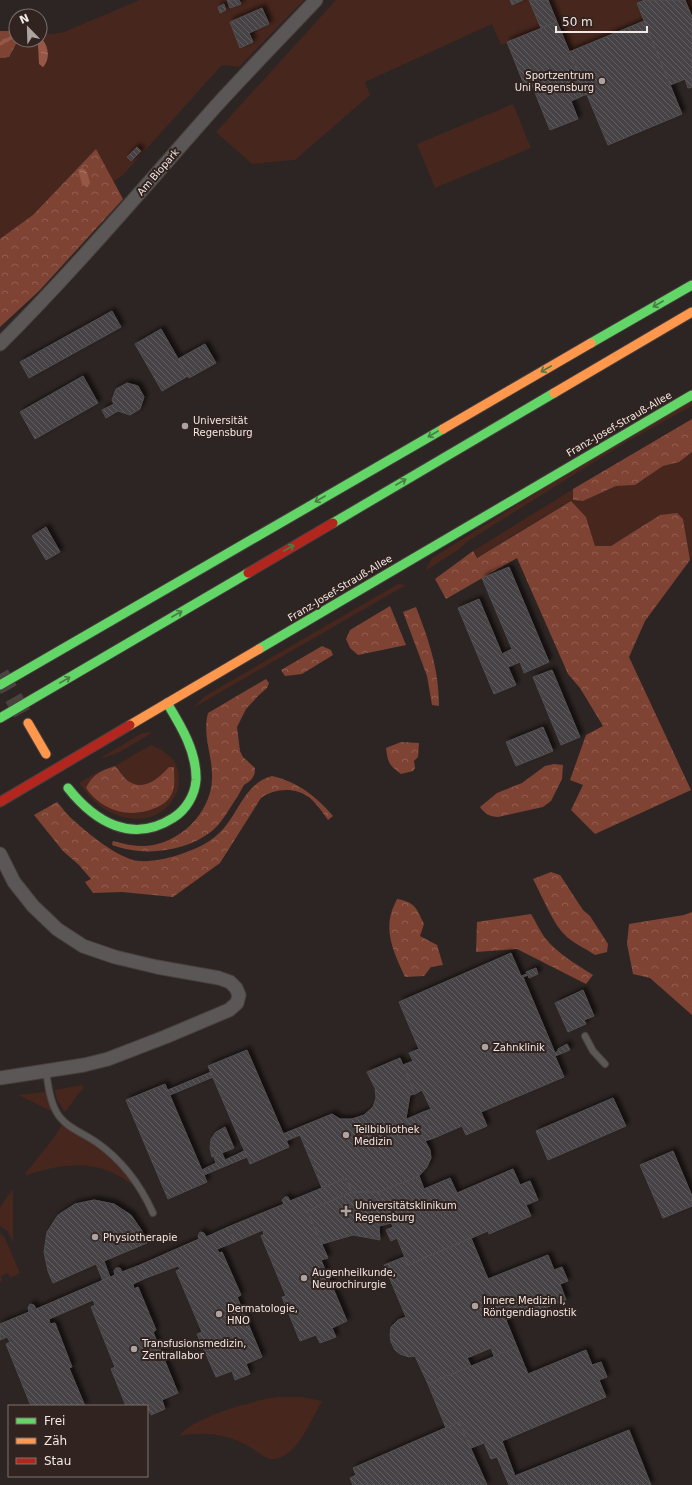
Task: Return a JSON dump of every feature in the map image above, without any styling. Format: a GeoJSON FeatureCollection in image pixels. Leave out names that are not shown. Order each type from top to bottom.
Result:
{"type":"FeatureCollection","features":[{"type":"Feature","properties":{"kind":"main road"},"geometry":{"type":"LineString","coordinates":[[0,685],[692,285]]}},
{"type":"Feature","properties":{"kind":"main road"},"geometry":{"type":"LineString","coordinates":[[0,718],[692,312]]}},
{"type":"Feature","properties":{"kind":"main road","name":"Franz-Josef-Strauß-Allee"},"geometry":{"type":"LineString","coordinates":[[0,802],[520,494],[692,395]]}},
{"type":"Feature","properties":{"kind":"main road"},"geometry":{"type":"LineString","coordinates":[[68,788],[85,808],[99,818],[112,825],[128,830],[147,830],[162,826],[182,812],[189,803],[193,792],[196,781],[195,769],[191,750],[180,725],[167,703]]}},
{"type":"Feature","properties":{"kind":"main road"},"geometry":{"type":"LineString","coordinates":[[28,723],[46,754]]}},
{"type":"Feature","properties":{"kind":"street","name":"Am Biopark"},"geometry":{"type":"LineString","coordinates":[[0,344],[38,307],[132,203],[217,105],[316,0]]}},
{"type":"Feature","properties":{"kind":"street"},"geometry":{"type":"LineString","coordinates":[[0,854],[14,882],[33,906],[57,929],[83,946],[115,957],[157,967],[219,978],[230,982],[236,988],[238,995],[237,1003],[228,1010],[108,1059],[84,1065],[0,1078]]}},
{"type":"Feature","properties":{"kind":"lane"},"geometry":{"type":"LineString","coordinates":[[585,1036],[593,1051],[605,1064]]}},
{"type":"Feature","properties":{"kind":"lane"},"geometry":{"type":"LineString","coordinates":[[46,1071],[49,1090],[57,1112],[63,1120],[96,1142],[125,1167],[140,1187],[153,1213]]}},
{"type":"Feature","properties":{"kind":"shaded area"},"geometry":{"type":"Polygon","coordinates":[[[140,0],[304,0],[239,67],[222,65],[123,175],[114,181],[0,297],[0,31],[8,32],[8,48],[48,48],[48,34],[64,32],[140,0]]]}},
{"type":"Feature","properties":{"kind":"shaded area","name":"Sportzentrum Uni Regensburg"},"geometry":{"type":"Polygon","coordinates":[[[336,0],[692,0],[692,87],[688,88],[684,79],[670,85],[682,114],[608,145],[587,94],[571,101],[550,130],[532,85],[525,87],[507,43],[501,45],[492,24],[365,82],[370,95],[295,160],[252,164],[216,132],[336,0]]]}},
{"type":"Feature","properties":{"kind":"shaded area"},"geometry":{"type":"Polygon","coordinates":[[[513,104],[531,148],[435,188],[417,144],[513,104]]]}},
{"type":"Feature","properties":{"kind":"shaded area"},"geometry":{"type":"Polygon","coordinates":[[[692,400],[692,406],[623,444],[468,541],[458,550],[425,571],[432,558],[547,486],[692,400]]]}},
{"type":"Feature","properties":{"kind":"shaded area"},"geometry":{"type":"Polygon","coordinates":[[[692,452],[692,556],[690,560],[683,519],[660,515],[611,546],[595,546],[586,517],[570,501],[476,558],[473,551],[573,489],[573,500],[583,501],[616,486],[635,485],[663,466],[679,462],[692,452]]]}},
{"type":"Feature","properties":{"kind":"shaded area"},"geometry":{"type":"Polygon","coordinates":[[[398,584],[406,585],[193,708],[205,696],[398,584]]]}},
{"type":"Feature","properties":{"kind":"shaded area"},"geometry":{"type":"Polygon","coordinates":[[[142,733],[152,733],[120,752],[103,758],[102,757],[142,733]]]}},
{"type":"Feature","properties":{"kind":"shaded area"},"geometry":{"type":"Polygon","coordinates":[[[151,745],[171,757],[177,766],[179,774],[179,785],[177,792],[170,804],[161,812],[151,817],[139,819],[116,815],[95,802],[79,783],[101,770],[91,779],[132,813],[169,767],[156,779],[140,785],[134,784],[124,778],[115,766],[151,745]]]}},
{"type":"Feature","properties":{"kind":"shaded area"},"geometry":{"type":"Polygon","coordinates":[[[82,1085],[83,1088],[65,1112],[57,1100],[55,1090],[82,1085]]]}},
{"type":"Feature","properties":{"kind":"shaded area"},"geometry":{"type":"Polygon","coordinates":[[[47,1093],[53,1110],[51,1111],[18,1095],[47,1093]]]}},
{"type":"Feature","properties":{"kind":"shaded area"},"geometry":{"type":"Polygon","coordinates":[[[63,1123],[109,1153],[136,1185],[134,1186],[121,1177],[95,1167],[56,1167],[27,1175],[25,1174],[55,1136],[63,1123]]]}},
{"type":"Feature","properties":{"kind":"shaded area"},"geometry":{"type":"Polygon","coordinates":[[[13,1189],[13,1242],[8,1232],[0,1226],[0,1207],[13,1189]]]}},
{"type":"Feature","properties":{"kind":"shaded area"},"geometry":{"type":"Polygon","coordinates":[[[0,1233],[5,1238],[20,1273],[10,1278],[8,1273],[1,1276],[2,1281],[0,1282],[0,1233]]]}},
{"type":"Feature","properties":{"kind":"shaded area"},"geometry":{"type":"Polygon","coordinates":[[[276,1397],[302,1397],[322,1401],[296,1446],[281,1457],[276,1459],[268,1458],[242,1443],[224,1436],[197,1434],[179,1436],[186,1429],[209,1417],[239,1406],[276,1397]]]}},
{"type":"Feature","properties":{"kind":"green space"},"geometry":{"type":"Polygon","coordinates":[[[0,31],[8,31],[8,48],[14,48],[9,57],[0,58],[0,31]]]}},
{"type":"Feature","properties":{"kind":"green space"},"geometry":{"type":"Polygon","coordinates":[[[96,149],[123,199],[39,291],[0,327],[0,239],[33,215],[96,149]]]}},
{"type":"Feature","properties":{"kind":"green space"},"geometry":{"type":"Polygon","coordinates":[[[692,419],[692,452],[679,462],[663,466],[635,485],[616,486],[583,501],[573,500],[573,489],[692,419]]]}},
{"type":"Feature","properties":{"kind":"green space"},"geometry":{"type":"Polygon","coordinates":[[[571,501],[586,517],[595,546],[611,546],[660,515],[677,513],[683,519],[690,560],[645,621],[629,657],[691,790],[595,834],[571,810],[583,785],[570,780],[586,735],[603,726],[580,688],[568,674],[517,558],[446,599],[435,579],[473,551],[477,558],[571,501]]]}},
{"type":"Feature","properties":{"kind":"green space"},"geometry":{"type":"Polygon","coordinates":[[[390,606],[406,645],[358,655],[350,648],[346,639],[350,630],[390,606]]]}},
{"type":"Feature","properties":{"kind":"green space"},"geometry":{"type":"Polygon","coordinates":[[[416,607],[435,667],[439,693],[439,706],[432,705],[427,676],[403,612],[416,607]]]}},
{"type":"Feature","properties":{"kind":"green space"},"geometry":{"type":"Polygon","coordinates":[[[322,646],[331,650],[333,655],[302,674],[285,676],[281,670],[322,646]]]}},
{"type":"Feature","properties":{"kind":"green space"},"geometry":{"type":"Polygon","coordinates":[[[266,679],[269,683],[267,688],[246,709],[237,727],[240,751],[243,757],[255,768],[254,775],[252,779],[244,785],[220,823],[212,831],[201,838],[177,848],[137,851],[112,845],[113,841],[136,846],[157,844],[180,834],[190,825],[206,804],[210,792],[212,771],[206,730],[208,713],[266,679]]]}},
{"type":"Feature","properties":{"kind":"green space"},"geometry":{"type":"Polygon","coordinates":[[[401,742],[419,743],[418,757],[414,761],[415,768],[413,771],[401,774],[390,763],[386,748],[401,742]]]}},
{"type":"Feature","properties":{"kind":"green space"},"geometry":{"type":"Polygon","coordinates":[[[554,764],[563,765],[562,779],[551,801],[543,807],[498,817],[488,814],[480,807],[497,793],[522,783],[545,766],[554,764]]]}},
{"type":"Feature","properties":{"kind":"green space"},"geometry":{"type":"Polygon","coordinates":[[[115,766],[124,778],[134,784],[140,785],[151,782],[169,767],[174,767],[172,794],[163,804],[155,808],[136,813],[126,813],[108,807],[92,796],[86,788],[94,776],[115,766]]]}},
{"type":"Feature","properties":{"kind":"green space"},"geometry":{"type":"Polygon","coordinates":[[[272,776],[290,782],[306,791],[320,802],[333,816],[328,820],[313,800],[298,792],[286,790],[279,791],[273,792],[261,798],[220,863],[173,897],[122,892],[93,893],[85,882],[91,879],[79,865],[63,851],[34,815],[57,802],[67,815],[77,824],[113,851],[122,856],[139,861],[156,860],[184,853],[211,840],[220,833],[230,821],[244,798],[256,784],[263,779],[272,776]]]}},
{"type":"Feature","properties":{"kind":"green space"},"geometry":{"type":"Polygon","coordinates":[[[551,872],[560,875],[583,910],[590,916],[608,944],[607,952],[595,955],[571,940],[560,929],[551,916],[533,879],[551,872]]]}},
{"type":"Feature","properties":{"kind":"green space"},"geometry":{"type":"Polygon","coordinates":[[[397,899],[408,902],[415,907],[424,924],[420,936],[437,945],[443,965],[431,967],[424,976],[405,977],[392,946],[389,930],[391,912],[397,899]]]}},
{"type":"Feature","properties":{"kind":"green space"},"geometry":{"type":"Polygon","coordinates":[[[692,912],[692,1015],[650,978],[633,974],[627,944],[629,924],[684,915],[692,912]]]}},
{"type":"Feature","properties":{"kind":"green space"},"geometry":{"type":"Polygon","coordinates":[[[531,914],[550,944],[593,975],[586,984],[517,949],[476,952],[477,922],[531,914]]]}},
{"type":"Feature","properties":{"kind":"water"},"geometry":{"type":"Polygon","coordinates":[[[38,48],[47,48],[47,61],[43,67],[39,64],[38,48]]]}},
{"type":"Feature","properties":{"kind":"water"},"geometry":{"type":"Polygon","coordinates":[[[82,168],[87,172],[90,183],[87,187],[82,184],[78,170],[82,168]]]}},
{"type":"Feature","properties":{"kind":"building"},"geometry":{"type":"Polygon","coordinates":[[[227,0],[239,0],[241,4],[230,8],[227,0]]]}},
{"type":"Feature","properties":{"kind":"building"},"geometry":{"type":"Polygon","coordinates":[[[510,0],[523,0],[512,5],[510,0]]]}},
{"type":"Feature","properties":{"kind":"building"},"geometry":{"type":"Polygon","coordinates":[[[529,0],[548,0],[557,22],[541,28],[529,0]]]}},
{"type":"Feature","properties":{"kind":"building"},"geometry":{"type":"Polygon","coordinates":[[[645,0],[685,0],[692,17],[692,87],[688,88],[685,79],[670,85],[637,3],[645,0]]]}},
{"type":"Feature","properties":{"kind":"building"},"geometry":{"type":"Polygon","coordinates":[[[224,4],[226,10],[220,13],[218,7],[224,4]]]}},
{"type":"Feature","properties":{"kind":"building"},"geometry":{"type":"Polygon","coordinates":[[[262,8],[269,24],[249,33],[253,42],[240,48],[230,22],[262,8]]]}},
{"type":"Feature","properties":{"kind":"building"},"geometry":{"type":"Polygon","coordinates":[[[644,21],[682,114],[608,145],[569,52],[644,21]]]}},
{"type":"Feature","properties":{"kind":"building"},"geometry":{"type":"Polygon","coordinates":[[[557,22],[587,94],[571,101],[578,119],[550,130],[532,85],[525,87],[507,42],[557,22]]]}},
{"type":"Feature","properties":{"kind":"building"},"geometry":{"type":"Polygon","coordinates":[[[137,147],[141,151],[131,161],[127,157],[137,147]]]}},
{"type":"Feature","properties":{"kind":"building"},"geometry":{"type":"Polygon","coordinates":[[[112,311],[121,327],[29,378],[20,362],[112,311]]]}},
{"type":"Feature","properties":{"kind":"building"},"geometry":{"type":"Polygon","coordinates":[[[161,329],[188,376],[162,391],[135,344],[161,329]]]}},
{"type":"Feature","properties":{"kind":"building"},"geometry":{"type":"Polygon","coordinates":[[[205,344],[216,363],[189,378],[178,359],[205,344]]]}},
{"type":"Feature","properties":{"kind":"building"},"geometry":{"type":"Polygon","coordinates":[[[83,376],[98,403],[35,439],[20,412],[83,376]]]}},
{"type":"Feature","properties":{"kind":"building"},"geometry":{"type":"Polygon","coordinates":[[[127,383],[138,386],[144,397],[140,409],[130,415],[118,411],[106,418],[102,410],[114,404],[112,400],[116,389],[127,383]]]}},
{"type":"Feature","properties":{"kind":"building"},"geometry":{"type":"Polygon","coordinates":[[[46,527],[60,552],[46,560],[32,536],[46,527]]]}},
{"type":"Feature","properties":{"kind":"building"},"geometry":{"type":"Polygon","coordinates":[[[509,567],[549,662],[524,673],[520,662],[508,667],[516,685],[494,694],[458,608],[479,599],[502,654],[512,649],[482,578],[509,567]]]}},
{"type":"Feature","properties":{"kind":"building"},"geometry":{"type":"Polygon","coordinates":[[[552,670],[580,737],[561,745],[533,677],[552,670]]]}},
{"type":"Feature","properties":{"kind":"building"},"geometry":{"type":"Polygon","coordinates":[[[543,727],[553,751],[516,766],[506,742],[543,727]]]}},
{"type":"Feature","properties":{"kind":"building","name":"Zahnklinik"},"geometry":{"type":"Polygon","coordinates":[[[511,953],[521,976],[536,968],[538,974],[529,978],[528,975],[523,977],[555,1053],[558,1049],[567,1044],[570,1050],[555,1056],[564,1077],[481,1112],[487,1126],[466,1135],[462,1126],[434,1138],[423,1112],[431,1109],[422,1090],[415,1094],[403,1065],[413,1061],[409,1053],[419,1049],[399,1002],[511,953]]]}},
{"type":"Feature","properties":{"kind":"building"},"geometry":{"type":"Polygon","coordinates":[[[583,990],[594,1016],[584,1020],[586,1024],[568,1032],[555,1003],[583,990]]]}},
{"type":"Feature","properties":{"kind":"building"},"geometry":{"type":"Polygon","coordinates":[[[247,1050],[289,1147],[250,1164],[208,1066],[247,1050]]]}},
{"type":"Feature","properties":{"kind":"building"},"geometry":{"type":"Polygon","coordinates":[[[400,1058],[415,1094],[410,1095],[406,1118],[407,1119],[423,1112],[434,1138],[425,1141],[430,1150],[431,1158],[427,1167],[419,1176],[379,1192],[352,1192],[346,1178],[322,1188],[300,1135],[286,1141],[283,1134],[332,1114],[340,1119],[352,1119],[364,1115],[373,1107],[376,1098],[375,1088],[367,1072],[400,1058]]]}},
{"type":"Feature","properties":{"kind":"building"},"geometry":{"type":"Polygon","coordinates":[[[211,1072],[213,1077],[170,1095],[168,1090],[211,1072]]]}},
{"type":"Feature","properties":{"kind":"building"},"geometry":{"type":"Polygon","coordinates":[[[165,1084],[207,1182],[168,1199],[126,1100],[165,1084]]]}},
{"type":"Feature","properties":{"kind":"building"},"geometry":{"type":"Polygon","coordinates":[[[613,1098],[626,1126],[548,1160],[536,1131],[613,1098]]]}},
{"type":"Feature","properties":{"kind":"building"},"geometry":{"type":"Polygon","coordinates":[[[225,1127],[234,1148],[212,1157],[210,1148],[211,1139],[216,1132],[225,1127]]]}},
{"type":"Feature","properties":{"kind":"building"},"geometry":{"type":"Polygon","coordinates":[[[244,1151],[247,1157],[204,1175],[202,1170],[216,1163],[214,1157],[222,1153],[225,1160],[244,1151]]]}},
{"type":"Feature","properties":{"kind":"building"},"geometry":{"type":"Polygon","coordinates":[[[673,1151],[692,1196],[692,1206],[663,1218],[640,1165],[673,1151]]]}},
{"type":"Feature","properties":{"kind":"building"},"geometry":{"type":"Polygon","coordinates":[[[513,1169],[520,1185],[530,1181],[538,1200],[526,1205],[531,1216],[489,1234],[488,1231],[408,1265],[397,1238],[391,1241],[386,1230],[393,1227],[379,1192],[419,1176],[424,1189],[450,1178],[457,1193],[513,1169]]]}},
{"type":"Feature","properties":{"kind":"building","name":"Augenheilkunde, Neurochirurgie"},"geometry":{"type":"Polygon","coordinates":[[[346,1178],[352,1192],[307,1211],[328,1258],[321,1260],[347,1321],[332,1328],[336,1337],[320,1343],[316,1335],[300,1341],[282,1297],[286,1296],[261,1236],[264,1234],[263,1230],[235,1242],[228,1227],[284,1204],[282,1200],[285,1197],[288,1197],[290,1201],[346,1178]]]}},
{"type":"Feature","properties":{"kind":"building"},"geometry":{"type":"Polygon","coordinates":[[[352,1192],[379,1192],[391,1223],[379,1226],[380,1240],[353,1235],[322,1244],[307,1211],[352,1192]]]}},
{"type":"Feature","properties":{"kind":"building","name":"Physiotherapie"},"geometry":{"type":"Polygon","coordinates":[[[94,1200],[114,1204],[131,1215],[142,1231],[147,1243],[104,1261],[110,1277],[103,1281],[96,1264],[53,1283],[48,1271],[44,1252],[47,1232],[58,1215],[75,1204],[94,1200]]]}},
{"type":"Feature","properties":{"kind":"building","name":"Dermatologie, HNO"},"geometry":{"type":"Polygon","coordinates":[[[228,1227],[235,1242],[217,1249],[219,1253],[222,1252],[241,1295],[237,1297],[262,1357],[246,1364],[250,1374],[235,1380],[232,1371],[216,1377],[197,1334],[202,1332],[176,1271],[180,1269],[178,1266],[146,1278],[140,1265],[199,1239],[198,1236],[200,1232],[204,1233],[206,1237],[228,1227]]]}},
{"type":"Feature","properties":{"kind":"building","name":"Innere Medizin I, Röntgendiagnostik"},"geometry":{"type":"Polygon","coordinates":[[[471,1238],[488,1279],[548,1255],[554,1270],[562,1267],[568,1281],[560,1284],[566,1300],[524,1316],[523,1313],[506,1320],[517,1347],[494,1356],[491,1348],[467,1358],[471,1366],[428,1384],[415,1356],[409,1357],[400,1354],[395,1350],[391,1342],[391,1327],[398,1320],[406,1317],[384,1265],[404,1257],[408,1265],[471,1238]]]}},
{"type":"Feature","properties":{"kind":"building","name":"Transfusionsmedizin, Zentrallabor"},"geometry":{"type":"Polygon","coordinates":[[[140,1265],[146,1278],[133,1284],[134,1289],[138,1287],[156,1330],[153,1332],[178,1393],[162,1400],[165,1409],[151,1415],[148,1405],[126,1405],[111,1369],[115,1367],[91,1307],[95,1305],[93,1300],[63,1313],[57,1300],[115,1275],[114,1271],[116,1268],[120,1268],[122,1272],[140,1265]]]}},
{"type":"Feature","properties":{"kind":"building"},"geometry":{"type":"Polygon","coordinates":[[[57,1300],[63,1313],[49,1319],[50,1324],[55,1323],[72,1367],[69,1368],[85,1405],[31,1405],[6,1344],[10,1342],[7,1337],[0,1340],[0,1324],[29,1312],[28,1308],[30,1304],[34,1305],[36,1309],[57,1300]]]}},
{"type":"Feature","properties":{"kind":"building"},"geometry":{"type":"Polygon","coordinates":[[[517,1347],[528,1374],[586,1350],[592,1365],[601,1362],[607,1377],[599,1380],[606,1397],[502,1441],[515,1476],[517,1475],[521,1485],[509,1485],[497,1457],[491,1459],[484,1443],[471,1448],[459,1422],[446,1428],[428,1384],[517,1347]]]}},
{"type":"Feature","properties":{"kind":"building"},"geometry":{"type":"Polygon","coordinates":[[[459,1422],[487,1485],[353,1485],[350,1478],[356,1475],[353,1468],[459,1422]]]}},
{"type":"Feature","properties":{"kind":"building"},"geometry":{"type":"Polygon","coordinates":[[[629,1430],[651,1485],[521,1485],[517,1475],[629,1430]]]}},
{"type":"Feature","properties":{"kind":"waterway"},"geometry":{"type":"LineString","coordinates":[[0,44],[8,40]]}},
{"type":"Feature","properties":{"kind":"tunnel"},"geometry":{"type":"LineString","coordinates":[[0,674],[25,718]]}},
{"type":"Feature","properties":{"kind":"traffic: fast"},"geometry":{"type":"LineString","coordinates":[[591,343],[692,285]]}},
{"type":"Feature","properties":{"kind":"traffic: fast"},"geometry":{"type":"LineString","coordinates":[[333,523],[554,393]]}},
{"type":"Feature","properties":{"kind":"traffic: fast"},"geometry":{"type":"LineString","coordinates":[[259,649],[692,395]]}},
{"type":"Feature","properties":{"kind":"traffic: fast"},"geometry":{"type":"LineString","coordinates":[[0,685],[443,429]]}},
{"type":"Feature","properties":{"kind":"traffic: fast"},"geometry":{"type":"LineString","coordinates":[[0,718],[248,573]]}},
{"type":"Feature","properties":{"kind":"traffic: fast"},"geometry":{"type":"LineString","coordinates":[[68,788],[90,811],[115,826],[129,829],[143,829],[158,826],[178,815],[192,797],[196,780],[196,770],[191,749],[178,721],[167,703]]}},
{"type":"Feature","properties":{"kind":"traffic: slow"},"geometry":{"type":"LineString","coordinates":[[554,393],[692,312]]}},
{"type":"Feature","properties":{"kind":"traffic: slow"},"geometry":{"type":"LineString","coordinates":[[443,429],[591,343]]}},
{"type":"Feature","properties":{"kind":"traffic: slow"},"geometry":{"type":"LineString","coordinates":[[130,725],[259,649]]}},
{"type":"Feature","properties":{"kind":"traffic: slow"},"geometry":{"type":"LineString","coordinates":[[28,723],[46,754]]}},
{"type":"Feature","properties":{"kind":"traffic: jam"},"geometry":{"type":"LineString","coordinates":[[248,573],[333,523]]}},
{"type":"Feature","properties":{"kind":"traffic: jam"},"geometry":{"type":"LineString","coordinates":[[0,802],[130,725]]}},
{"type":"Feature","properties":{"kind":"place","name":"Sportzentrum Uni Regensburg"},"geometry":{"type":"Point","coordinates":[602,81]}},
{"type":"Feature","properties":{"kind":"place","name":"Universität Regensburg"},"geometry":{"type":"Point","coordinates":[185,426]}},
{"type":"Feature","properties":{"kind":"place","name":"Zahnklinik"},"geometry":{"type":"Point","coordinates":[485,1047]}},
{"type":"Feature","properties":{"kind":"place","name":"Teilbibliothek Medizin"},"geometry":{"type":"Point","coordinates":[346,1135]}},
{"type":"Feature","properties":{"kind":"place","name":"Universitätsklinikum Regensburg"},"geometry":{"type":"Point","coordinates":[346,1211]}},
{"type":"Feature","properties":{"kind":"place","name":"Physiotherapie"},"geometry":{"type":"Point","coordinates":[95,1237]}},
{"type":"Feature","properties":{"kind":"place","name":"Augenheilkunde, Neurochirurgie"},"geometry":{"type":"Point","coordinates":[304,1278]}},
{"type":"Feature","properties":{"kind":"place","name":"Innere Medizin I, Röntgendiagnostik"},"geometry":{"type":"Point","coordinates":[475,1306]}},
{"type":"Feature","properties":{"kind":"place","name":"Dermatologie, HNO"},"geometry":{"type":"Point","coordinates":[219,1314]}},
{"type":"Feature","properties":{"kind":"place","name":"Transfusionsmedizin, Zentrallabor"},"geometry":{"type":"Point","coordinates":[134,1349]}}]}
